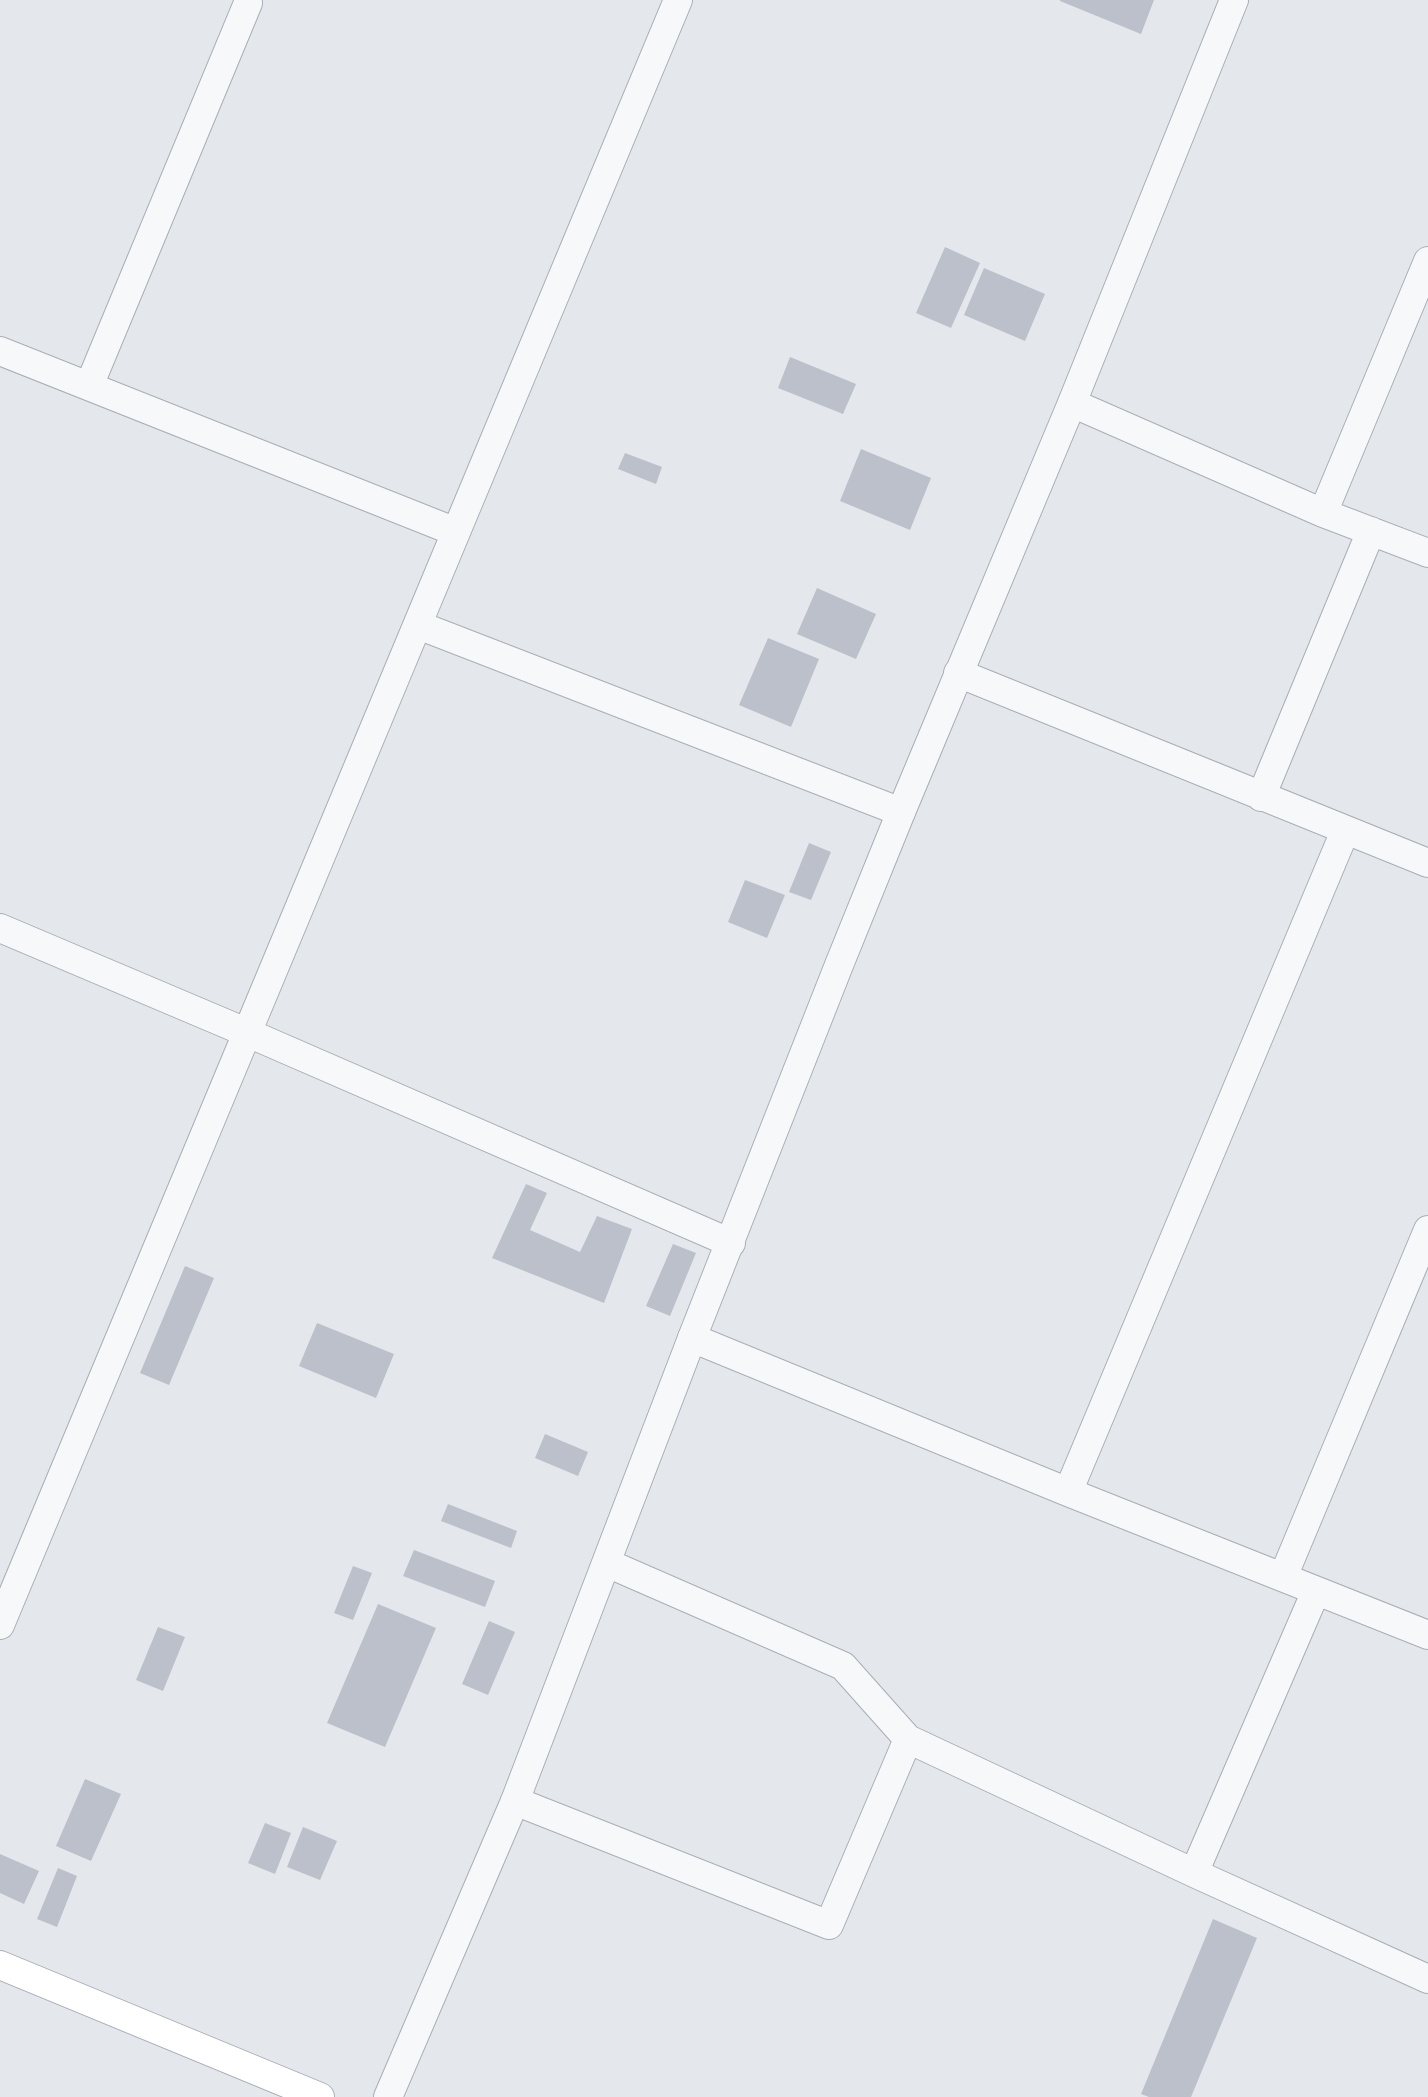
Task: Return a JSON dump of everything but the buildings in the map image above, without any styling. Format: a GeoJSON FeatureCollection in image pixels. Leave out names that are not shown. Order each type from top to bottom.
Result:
{"type":"FeatureCollection","features":[{"type":"Feature","properties":{"kind":"main road"},"geometry":{"type":"LineString","coordinates":[[0,1965],[320,2097]]}},
{"type":"Feature","properties":{"kind":"street"},"geometry":{"type":"LineString","coordinates":[[0,1625],[678,0]]}},
{"type":"Feature","properties":{"kind":"street"},"geometry":{"type":"LineString","coordinates":[[388,2097],[515,1801],[692,1338],[901,812],[1072,403],[1234,0]]}},
{"type":"Feature","properties":{"kind":"street"},"geometry":{"type":"LineString","coordinates":[[89,386],[248,3]]}},
{"type":"Feature","properties":{"kind":"street"},"geometry":{"type":"LineString","coordinates":[[1323,513],[1428,261]]}},
{"type":"Feature","properties":{"kind":"street"},"geometry":{"type":"LineString","coordinates":[[0,351],[456,532]]}},
{"type":"Feature","properties":{"kind":"street"},"geometry":{"type":"LineString","coordinates":[[1072,403],[1323,513],[1428,553]]}},
{"type":"Feature","properties":{"kind":"street"},"geometry":{"type":"LineString","coordinates":[[1261,797],[1371,530]]}},
{"type":"Feature","properties":{"kind":"street"},"geometry":{"type":"LineString","coordinates":[[418,625],[901,812]]}},
{"type":"Feature","properties":{"kind":"street"},"geometry":{"type":"LineString","coordinates":[[958,673],[1428,863]]}},
{"type":"Feature","properties":{"kind":"street"},"geometry":{"type":"LineString","coordinates":[[1068,1492],[1345,831]]}},
{"type":"Feature","properties":{"kind":"street"},"geometry":{"type":"LineString","coordinates":[[0,928],[248,1033],[731,1243]]}},
{"type":"Feature","properties":{"kind":"street"},"geometry":{"type":"LineString","coordinates":[[1283,1577],[1428,1230]]}},
{"type":"Feature","properties":{"kind":"street"},"geometry":{"type":"LineString","coordinates":[[692,1338],[1068,1492],[1428,1635]]}},
{"type":"Feature","properties":{"kind":"street"},"geometry":{"type":"LineString","coordinates":[[607,1562],[843,1666],[908,1739],[1194,1873],[1428,1979]]}},
{"type":"Feature","properties":{"kind":"street"},"geometry":{"type":"LineString","coordinates":[[1194,1873],[1316,1591]]}},
{"type":"Feature","properties":{"kind":"street"},"geometry":{"type":"LineString","coordinates":[[515,1801],[829,1924],[908,1739]]}}]}
